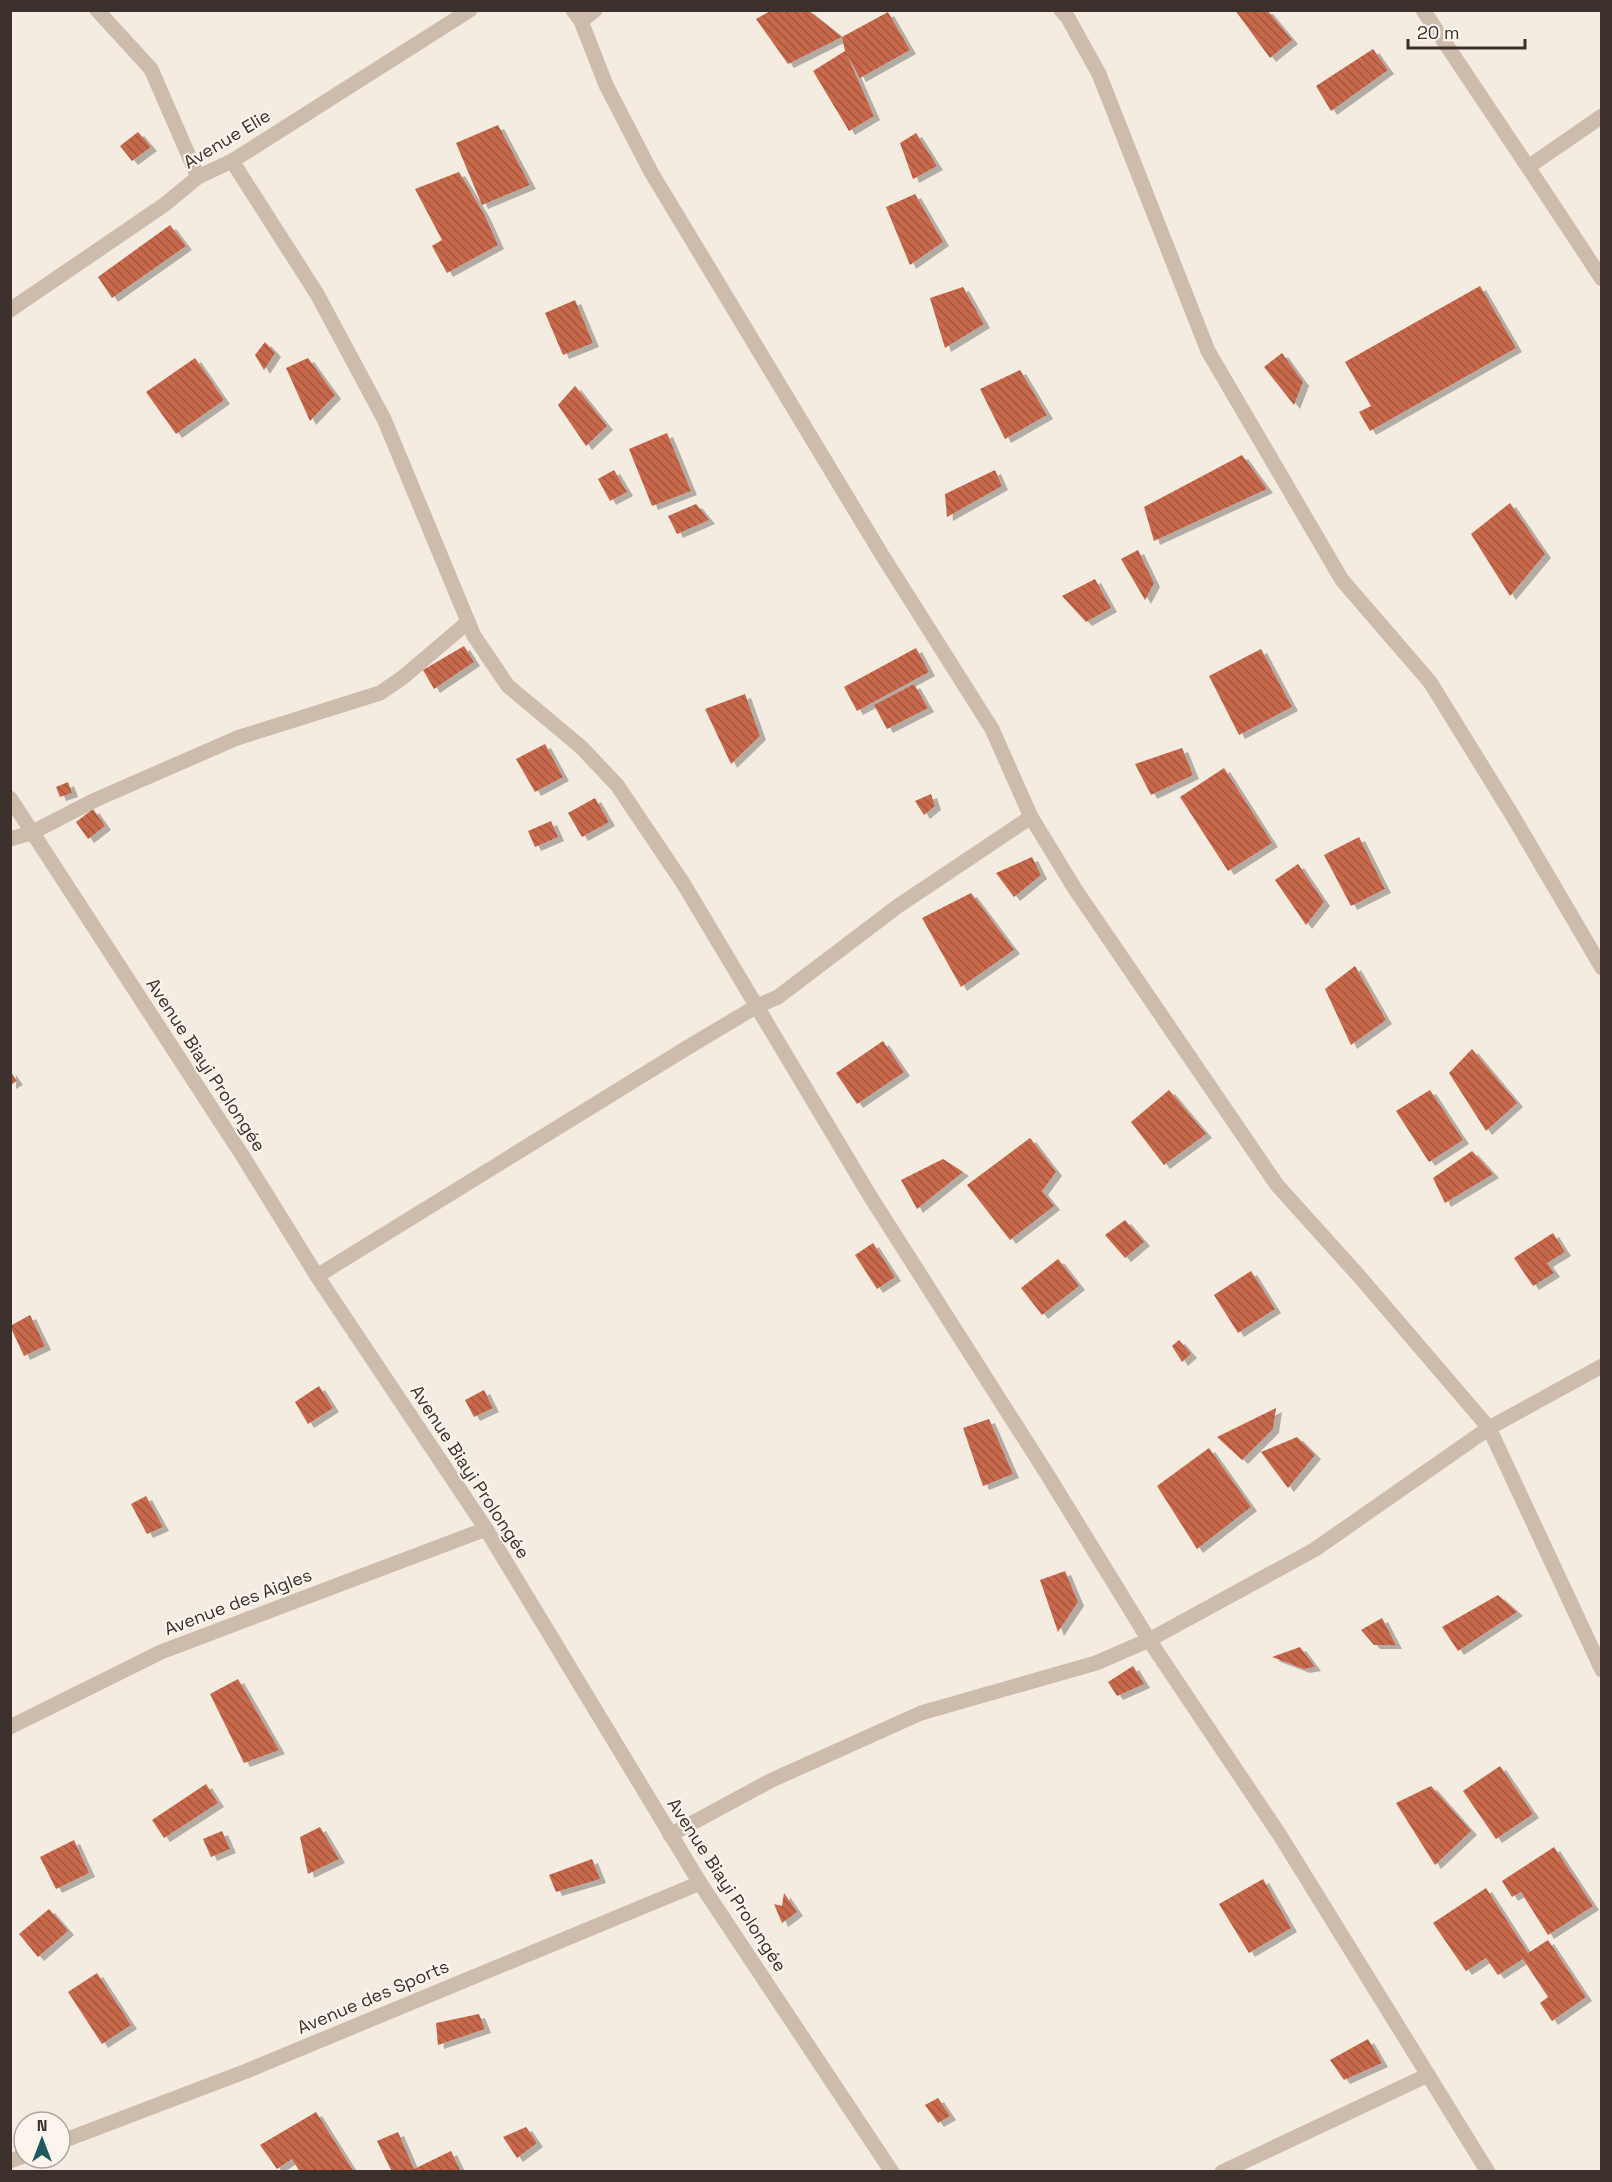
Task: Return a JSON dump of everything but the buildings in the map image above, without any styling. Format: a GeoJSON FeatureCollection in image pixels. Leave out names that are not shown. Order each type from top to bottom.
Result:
{"type":"FeatureCollection","features":[{"type":"Feature","properties":{"kind":"street"},"geometry":{"type":"LineString","coordinates":[[96,10],[151,69],[198,177]]}},
{"type":"Feature","properties":{"kind":"street","name":"Avenue Elie"},"geometry":{"type":"LineString","coordinates":[[10,310],[164,205],[198,177],[232,161],[471,10]]}},
{"type":"Feature","properties":{"kind":"street"},"geometry":{"type":"LineString","coordinates":[[595,10],[577,16],[606,85],[651,172],[882,555],[992,729],[1031,817],[1075,889],[1277,1185],[1375,1294],[1490,1428],[1602,1670]]}},
{"type":"Feature","properties":{"kind":"street"},"geometry":{"type":"LineString","coordinates":[[1061,10],[1068,18],[1099,74],[1208,351],[1342,580],[1430,682],[1600,963]]}},
{"type":"Feature","properties":{"kind":"street"},"geometry":{"type":"LineString","coordinates":[[1423,10],[1602,279]]}},
{"type":"Feature","properties":{"kind":"street"},"geometry":{"type":"LineString","coordinates":[[1528,167],[1602,116]]}},
{"type":"Feature","properties":{"kind":"street"},"geometry":{"type":"LineString","coordinates":[[232,161],[317,294],[384,419],[474,636],[508,686],[581,747],[617,785],[683,883],[870,1196],[1149,1640],[1281,1837],[1488,2172]]}},
{"type":"Feature","properties":{"kind":"street"},"geometry":{"type":"LineString","coordinates":[[10,839],[32,833],[95,800],[237,738],[380,693],[402,678],[468,622]]}},
{"type":"Feature","properties":{"kind":"street","name":"Avenue Biayi Prolongée"},"geometry":{"type":"LineString","coordinates":[[10,798],[244,1158],[317,1276],[486,1529],[700,1883],[892,2172]]}},
{"type":"Feature","properties":{"kind":"street"},"geometry":{"type":"LineString","coordinates":[[317,1276],[757,1006],[778,997],[898,906],[1031,817]]}},
{"type":"Feature","properties":{"kind":"street"},"geometry":{"type":"LineString","coordinates":[[670,1835],[772,1780],[921,1713],[1096,1664],[1149,1640],[1314,1550],[1490,1428],[1602,1366]]}},
{"type":"Feature","properties":{"kind":"street","name":"Avenue des Aigles"},"geometry":{"type":"LineString","coordinates":[[10,1727],[161,1653],[486,1529]]}},
{"type":"Feature","properties":{"kind":"street","name":"Avenue des Sports"},"geometry":{"type":"LineString","coordinates":[[72,2137],[244,2072],[700,1883]]}},
{"type":"Feature","properties":{"kind":"street"},"geometry":{"type":"LineString","coordinates":[[1222,2172],[1428,2075]]}}]}
